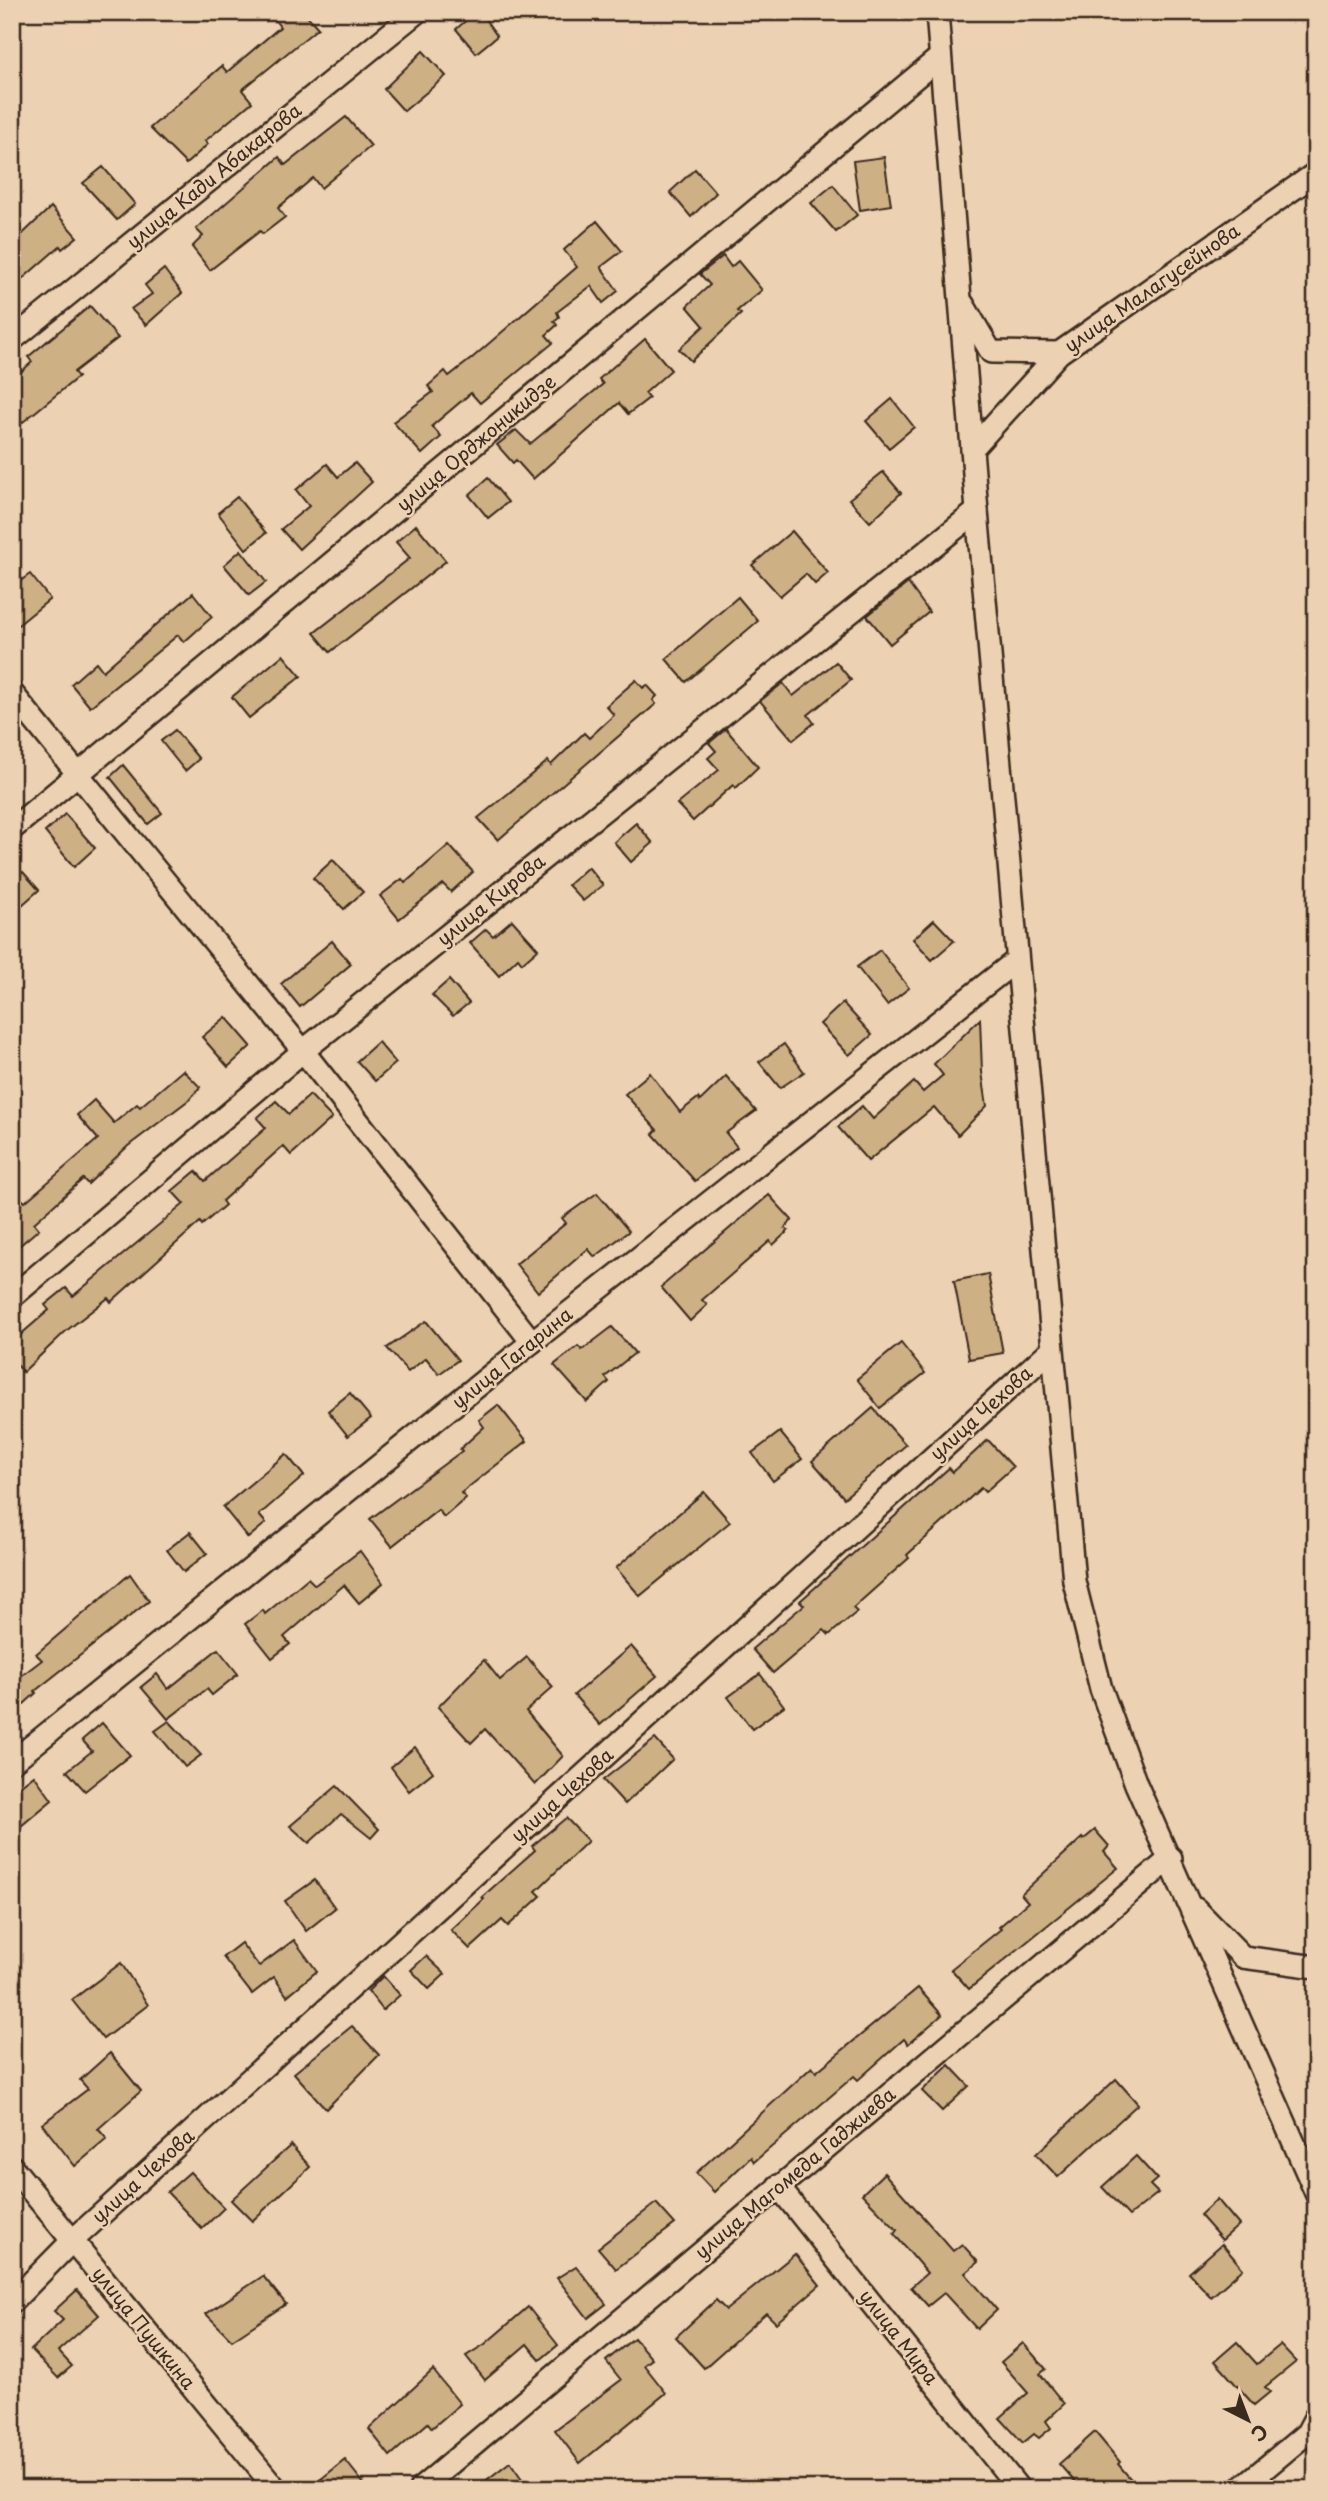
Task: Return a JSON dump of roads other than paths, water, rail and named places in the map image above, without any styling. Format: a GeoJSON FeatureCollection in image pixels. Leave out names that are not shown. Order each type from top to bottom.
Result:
{"type":"FeatureCollection","features":[{"type":"Feature","properties":{"kind":"street","name":"улица Кади Абакарова"},"geometry":{"type":"LineString","coordinates":[[12,340],[416,12]]}},
{"type":"Feature","properties":{"kind":"street"},"geometry":{"type":"LineString","coordinates":[[937,12],[977,510],[1074,1581],[1101,1689],[1136,1784],[1171,1858],[1316,2193]]}},
{"type":"Feature","properties":{"kind":"street","name":"улица Орджоникидзе"},"geometry":{"type":"LineString","coordinates":[[12,829],[940,57]]}},
{"type":"Feature","properties":{"kind":"street","name":"улица Малагусейнова"},"geometry":{"type":"LineString","coordinates":[[972,449],[1059,353],[1316,173]]}},
{"type":"Feature","properties":{"kind":"street"},"geometry":{"type":"LineString","coordinates":[[961,299],[991,352],[1059,353]]}},
{"type":"Feature","properties":{"kind":"street","name":"улица Кирова"},"geometry":{"type":"LineString","coordinates":[[12,1297],[303,1051],[977,510]]}},
{"type":"Feature","properties":{"kind":"street"},"geometry":{"type":"LineString","coordinates":[[12,693],[303,1051],[532,1342]]}},
{"type":"Feature","properties":{"kind":"street","name":"улица Гагарина"},"geometry":{"type":"LineString","coordinates":[[12,1762],[532,1342],[1017,960]]}},
{"type":"Feature","properties":{"kind":"street","name":"улица Чехова"},"geometry":{"type":"LineString","coordinates":[[12,2302],[72,2241],[1052,1349]]}},
{"type":"Feature","properties":{"kind":"street","name":"улица Магомеда Гаджиева"},"geometry":{"type":"LineString","coordinates":[[420,2489],[1171,1858]]}},
{"type":"Feature","properties":{"kind":"street"},"geometry":{"type":"LineString","coordinates":[[1187,1900],[1243,1957],[1316,1967]]}},
{"type":"Feature","properties":{"kind":"street","name":"улица Пушкина"},"geometry":{"type":"LineString","coordinates":[[12,2167],[276,2489]]}},
{"type":"Feature","properties":{"kind":"street","name":"улица Мира"},"geometry":{"type":"LineString","coordinates":[[778,2186],[1019,2489]]}},
{"type":"Feature","properties":{"kind":"street"},"geometry":{"type":"LineString","coordinates":[[1240,2489],[1307,2433],[1316,2416]]}}]}
